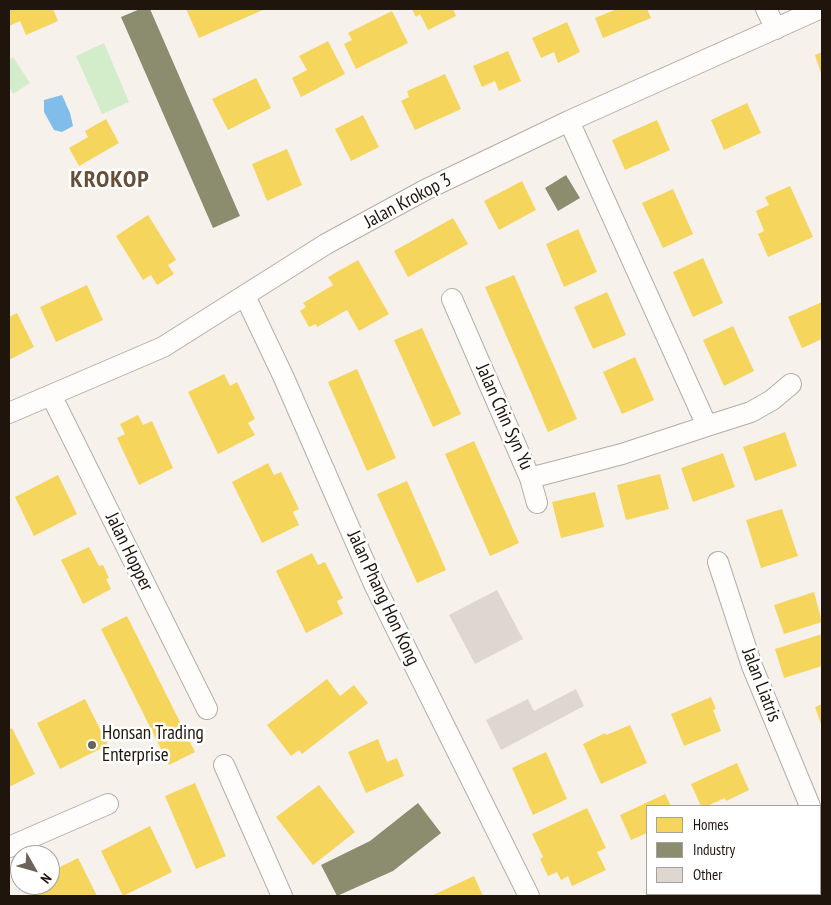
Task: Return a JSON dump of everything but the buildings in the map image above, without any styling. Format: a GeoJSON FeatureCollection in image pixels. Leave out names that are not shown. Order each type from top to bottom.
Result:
{"type":"FeatureCollection","features":[{"type":"Feature","properties":{"kind":"street"},"geometry":{"type":"LineString","coordinates":[[766,9],[776,29]]}},
{"type":"Feature","properties":{"kind":"street","name":"Jalan Krokop 3"},"geometry":{"type":"LineString","coordinates":[[9,413],[163,347],[326,244],[425,190],[569,121],[819,9]]}},
{"type":"Feature","properties":{"kind":"street"},"geometry":{"type":"LineString","coordinates":[[569,121],[707,426]]}},
{"type":"Feature","properties":{"kind":"street","name":"Jalan Phang Hon Kong"},"geometry":{"type":"LineString","coordinates":[[245,296],[284,378],[374,584],[529,896]]}},
{"type":"Feature","properties":{"kind":"street","name":"Jalan Chin Syn Yu"},"geometry":{"type":"LineString","coordinates":[[452,299],[530,478],[622,454],[751,412],[772,400],[791,384]]}},
{"type":"Feature","properties":{"kind":"street","name":"Jalan Hopper"},"geometry":{"type":"LineString","coordinates":[[52,395],[207,709]]}},
{"type":"Feature","properties":{"kind":"street"},"geometry":{"type":"LineString","coordinates":[[530,478],[537,503]]}},
{"type":"Feature","properties":{"kind":"street","name":"Jalan Liatris"},"geometry":{"type":"LineString","coordinates":[[718,562],[752,666],[810,805]]}},
{"type":"Feature","properties":{"kind":"street"},"geometry":{"type":"LineString","coordinates":[[224,765],[282,896]]}},
{"type":"Feature","properties":{"kind":"street"},"geometry":{"type":"LineString","coordinates":[[9,847],[108,804]]}},
{"type":"Feature","properties":{"kind":"green space"},"geometry":{"type":"Polygon","coordinates":[[[104,43],[129,102],[102,114],[76,56],[104,43]]]}},
{"type":"Feature","properties":{"kind":"green space"},"geometry":{"type":"Polygon","coordinates":[[[13,57],[30,83],[13,94],[9,87],[9,60],[13,57]]]}},
{"type":"Feature","properties":{"kind":"water"},"geometry":{"type":"Polygon","coordinates":[[[62,95],[70,113],[73,126],[62,132],[54,130],[44,112],[44,100],[62,95]]]}},
{"type":"Feature","properties":{"kind":"place","name":"Honsan Trading Enterprise"},"geometry":{"type":"Point","coordinates":[92,745]}},
{"type":"Feature","properties":{"kind":"district","name":"KROKOP"},"geometry":{"type":"Point","coordinates":[110,180]}}]}
